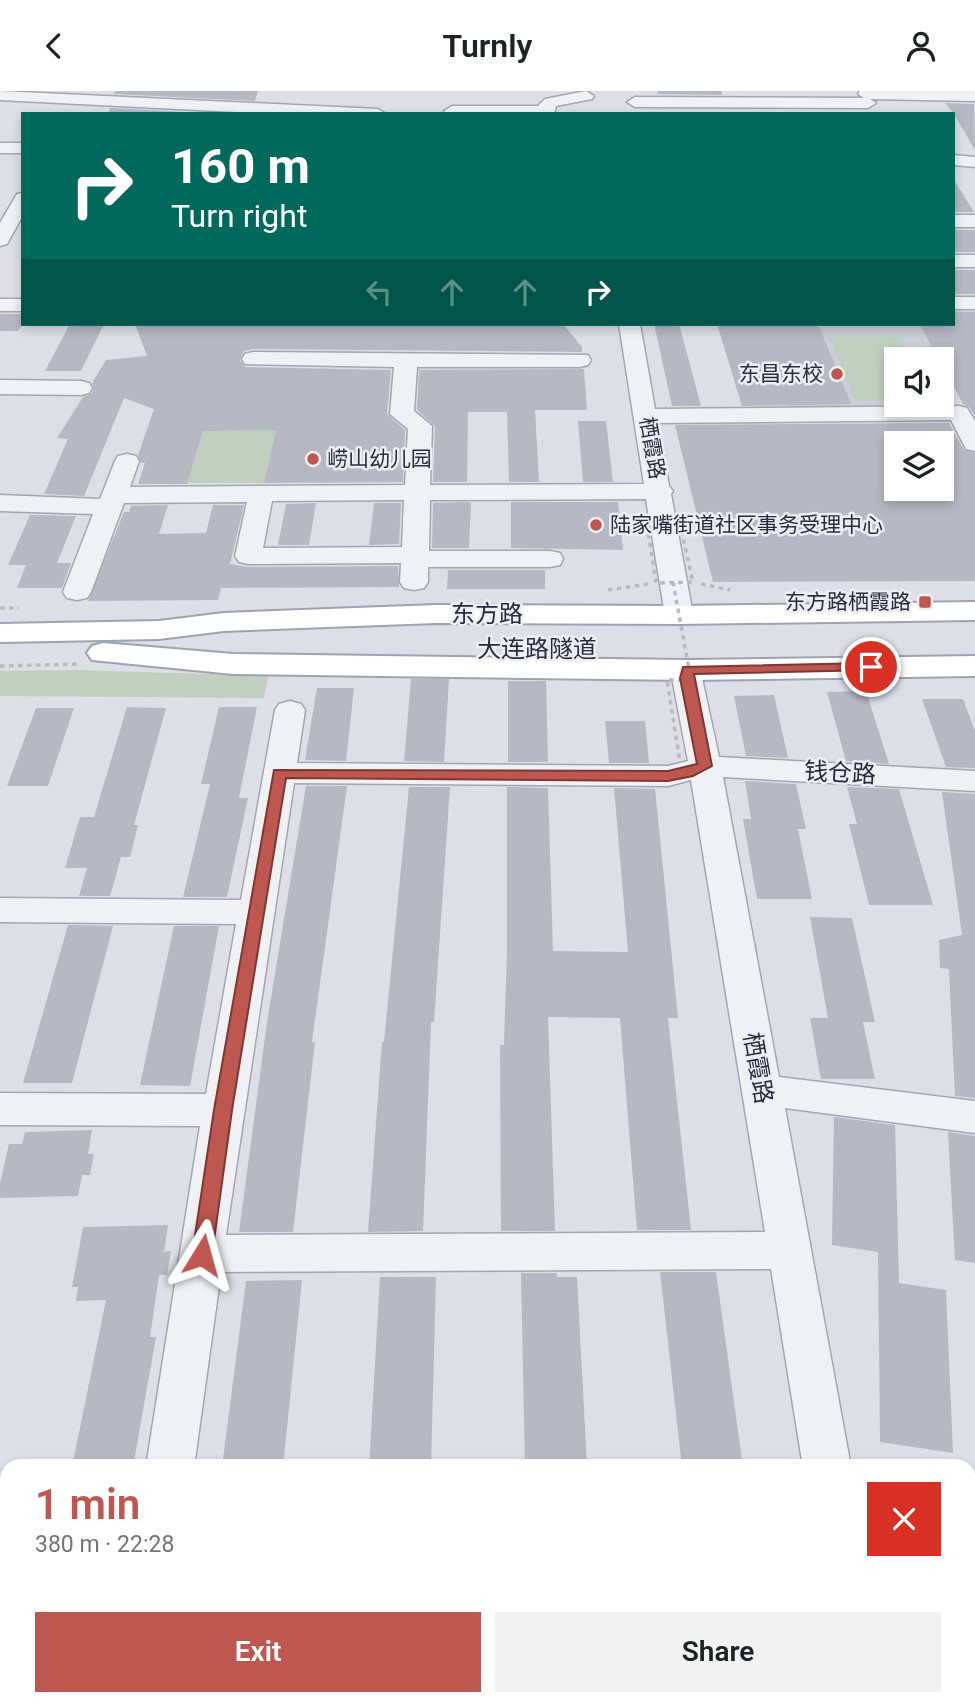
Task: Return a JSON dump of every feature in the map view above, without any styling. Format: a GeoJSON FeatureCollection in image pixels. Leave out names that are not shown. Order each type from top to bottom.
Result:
{"type":"FeatureCollection","features":[{"type":"Feature","properties":{"kind":"main road","name":"东方路"},"geometry":{"type":"LineString","coordinates":[[0,633],[159,631],[223,622],[423,615],[975,611]]}},
{"type":"Feature","properties":{"kind":"main road","name":"大连路隧道"},"geometry":{"type":"LineString","coordinates":[[159,631],[975,626]]}},
{"type":"Feature","properties":{"kind":"main road","name":"大连路隧道"},"geometry":{"type":"LineString","coordinates":[[98,652],[975,646]]}},
{"type":"Feature","properties":{"kind":"main road"},"geometry":{"type":"LineString","coordinates":[[0,654],[98,652],[233,664],[688,670],[975,666]]}},
{"type":"Feature","properties":{"kind":"street"},"geometry":{"type":"LineString","coordinates":[[454,91],[452,112],[546,112],[546,106],[551,101],[586,93],[591,112]]}},
{"type":"Feature","properties":{"kind":"street"},"geometry":{"type":"LineString","coordinates":[[0,95],[75,101],[232,99],[263,111],[301,112]]}},
{"type":"Feature","properties":{"kind":"street"},"geometry":{"type":"LineString","coordinates":[[642,96],[742,100],[827,97],[868,100],[975,96]]}},
{"type":"Feature","properties":{"kind":"street"},"geometry":{"type":"LineString","coordinates":[[384,97],[385,112]]}},
{"type":"Feature","properties":{"kind":"street"},"geometry":{"type":"LineString","coordinates":[[0,148],[21,148]]}},
{"type":"Feature","properties":{"kind":"street"},"geometry":{"type":"LineString","coordinates":[[0,239],[21,202]]}},
{"type":"Feature","properties":{"kind":"street"},"geometry":{"type":"LineString","coordinates":[[955,221],[975,221]]}},
{"type":"Feature","properties":{"kind":"street"},"geometry":{"type":"LineString","coordinates":[[955,261],[975,261]]}},
{"type":"Feature","properties":{"kind":"street"},"geometry":{"type":"LineString","coordinates":[[955,303],[975,303]]}},
{"type":"Feature","properties":{"kind":"street"},"geometry":{"type":"LineString","coordinates":[[0,305],[21,305]]}},
{"type":"Feature","properties":{"kind":"street","name":"栖霞路"},"geometry":{"type":"LineString","coordinates":[[629,326],[660,491],[679,615]]}},
{"type":"Feature","properties":{"kind":"street"},"geometry":{"type":"LineString","coordinates":[[253,359],[580,360]]}},
{"type":"Feature","properties":{"kind":"street"},"geometry":{"type":"LineString","coordinates":[[406,360],[402,414],[421,426],[415,565]]}},
{"type":"Feature","properties":{"kind":"street"},"geometry":{"type":"LineString","coordinates":[[0,387],[81,388]]}},
{"type":"Feature","properties":{"kind":"street"},"geometry":{"type":"LineString","coordinates":[[646,416],[959,413],[975,444]]}},
{"type":"Feature","properties":{"kind":"street"},"geometry":{"type":"LineString","coordinates":[[77,592],[127,461]]}},
{"type":"Feature","properties":{"kind":"street"},"geometry":{"type":"LineString","coordinates":[[0,503],[261,495],[660,491]]}},
{"type":"Feature","properties":{"kind":"street"},"geometry":{"type":"LineString","coordinates":[[261,495],[248,556],[415,565],[550,559]]}},
{"type":"Feature","properties":{"kind":"street","name":"栖霞路"},"geometry":{"type":"LineString","coordinates":[[688,670],[693,764],[761,1090],[826,1459]]}},
{"type":"Feature","properties":{"kind":"street"},"geometry":{"type":"LineString","coordinates":[[171,1459],[223,1110],[290,710]]}},
{"type":"Feature","properties":{"kind":"street","name":"钱仓路"},"geometry":{"type":"LineString","coordinates":[[279,773],[668,776],[693,764],[975,781]]}},
{"type":"Feature","properties":{"kind":"street"},"geometry":{"type":"LineString","coordinates":[[0,910],[256,912]]}},
{"type":"Feature","properties":{"kind":"street"},"geometry":{"type":"LineString","coordinates":[[761,1090],[975,1117]]}},
{"type":"Feature","properties":{"kind":"street"},"geometry":{"type":"LineString","coordinates":[[0,1109],[223,1110]]}},
{"type":"Feature","properties":{"kind":"street"},"geometry":{"type":"LineString","coordinates":[[202,1255],[790,1250]]}},
{"type":"Feature","properties":{"kind":"path"},"geometry":{"type":"LineString","coordinates":[[647,524],[656,583],[693,582],[680,524]]}},
{"type":"Feature","properties":{"kind":"path"},"geometry":{"type":"LineString","coordinates":[[673,582],[691,680],[667,680],[693,764]]}},
{"type":"Feature","properties":{"kind":"shaded area","name":"东昌东校"},"geometry":{"type":"Polygon","coordinates":[[[955,311],[975,311],[975,361],[954,360],[954,347],[884,347],[884,410],[790,411],[761,326],[955,326],[955,311]]]}},
{"type":"Feature","properties":{"kind":"green space"},"geometry":{"type":"Polygon","coordinates":[[[829,337],[899,337],[904,347],[884,347],[884,400],[855,401],[829,337]]]}},
{"type":"Feature","properties":{"kind":"green space"},"geometry":{"type":"Polygon","coordinates":[[[204,427],[225,431],[277,427],[264,483],[187,483],[204,427]]]}},
{"type":"Feature","properties":{"kind":"green space"},"geometry":{"type":"Polygon","coordinates":[[[77,670],[268,676],[264,698],[0,696],[0,671],[77,670]]]}},
{"type":"Feature","properties":{"kind":"building"},"geometry":{"type":"Polygon","coordinates":[[[115,91],[258,91],[255,101],[114,94],[115,91]]]}},
{"type":"Feature","properties":{"kind":"building"},"geometry":{"type":"Polygon","coordinates":[[[658,91],[722,91],[722,95],[657,94],[658,91]]]}},
{"type":"Feature","properties":{"kind":"building"},"geometry":{"type":"Polygon","coordinates":[[[945,103],[974,104],[975,150],[955,112],[945,103]]]}},
{"type":"Feature","properties":{"kind":"building"},"geometry":{"type":"Polygon","coordinates":[[[110,108],[183,112],[109,112],[110,108]]]}},
{"type":"Feature","properties":{"kind":"building"},"geometry":{"type":"Polygon","coordinates":[[[955,182],[974,212],[955,212],[955,182]]]}},
{"type":"Feature","properties":{"kind":"building"},"geometry":{"type":"Polygon","coordinates":[[[955,230],[975,230],[975,252],[955,252],[955,230]]]}},
{"type":"Feature","properties":{"kind":"building"},"geometry":{"type":"Polygon","coordinates":[[[955,270],[975,270],[975,294],[955,294],[955,270]]]}},
{"type":"Feature","properties":{"kind":"building"},"geometry":{"type":"Polygon","coordinates":[[[955,312],[975,312],[975,416],[969,407],[963,404],[954,387],[954,347],[932,347],[921,326],[955,326],[955,312]]]}},
{"type":"Feature","properties":{"kind":"building"},"geometry":{"type":"Polygon","coordinates":[[[0,314],[21,314],[22,326],[18,331],[0,331],[0,314]]]}},
{"type":"Feature","properties":{"kind":"building"},"geometry":{"type":"Polygon","coordinates":[[[69,326],[103,326],[81,371],[45,371],[69,326]]]}},
{"type":"Feature","properties":{"kind":"building"},"geometry":{"type":"Polygon","coordinates":[[[136,326],[565,326],[582,347],[582,352],[244,351],[240,360],[245,367],[391,370],[387,414],[405,430],[403,482],[264,483],[276,430],[203,431],[187,484],[138,484],[145,463],[141,463],[138,455],[154,409],[124,398],[84,496],[44,494],[68,439],[57,438],[83,397],[91,394],[94,389],[92,383],[106,360],[147,356],[136,326]]]}},
{"type":"Feature","properties":{"kind":"building"},"geometry":{"type":"Polygon","coordinates":[[[654,326],[680,326],[701,406],[672,406],[654,326]]]}},
{"type":"Feature","properties":{"kind":"building"},"geometry":{"type":"Polygon","coordinates":[[[718,326],[819,326],[851,404],[742,406],[718,326]]]}},
{"type":"Feature","properties":{"kind":"building"},"geometry":{"type":"Polygon","coordinates":[[[584,369],[587,410],[535,410],[539,482],[509,482],[507,412],[468,412],[467,482],[433,482],[435,426],[417,410],[419,370],[584,369]]]}},
{"type":"Feature","properties":{"kind":"building"},"geometry":{"type":"Polygon","coordinates":[[[578,421],[606,421],[613,482],[583,482],[578,421]]]}},
{"type":"Feature","properties":{"kind":"building"},"geometry":{"type":"Polygon","coordinates":[[[949,423],[953,431],[884,431],[884,501],[954,501],[954,432],[964,450],[975,453],[975,581],[713,582],[675,425],[949,423]]]}},
{"type":"Feature","properties":{"kind":"building"},"geometry":{"type":"Polygon","coordinates":[[[511,502],[618,502],[623,550],[511,548],[511,502]]]}},
{"type":"Feature","properties":{"kind":"building"},"geometry":{"type":"Polygon","coordinates":[[[316,503],[309,545],[278,545],[286,504],[316,503]]]}},
{"type":"Feature","properties":{"kind":"building"},"geometry":{"type":"Polygon","coordinates":[[[374,503],[401,503],[399,544],[369,545],[374,503]]]}},
{"type":"Feature","properties":{"kind":"building"},"geometry":{"type":"Polygon","coordinates":[[[433,503],[471,503],[469,548],[432,548],[433,503]]]}},
{"type":"Feature","properties":{"kind":"building"},"geometry":{"type":"Polygon","coordinates":[[[168,505],[159,534],[206,533],[213,505],[244,505],[230,564],[248,567],[398,566],[399,587],[221,588],[218,600],[88,601],[124,512],[129,512],[131,506],[168,505]]]}},
{"type":"Feature","properties":{"kind":"building"},"geometry":{"type":"Polygon","coordinates":[[[30,515],[76,516],[57,563],[71,563],[62,588],[17,588],[26,565],[8,565],[30,515]]]}},
{"type":"Feature","properties":{"kind":"building"},"geometry":{"type":"Polygon","coordinates":[[[448,570],[545,570],[545,589],[447,589],[448,570]]]}},
{"type":"Feature","properties":{"kind":"building"},"geometry":{"type":"Polygon","coordinates":[[[411,679],[449,679],[444,762],[404,761],[411,679]]]}},
{"type":"Feature","properties":{"kind":"building"},"geometry":{"type":"Polygon","coordinates":[[[508,681],[546,681],[548,762],[508,762],[508,681]]]}},
{"type":"Feature","properties":{"kind":"building"},"geometry":{"type":"Polygon","coordinates":[[[317,688],[354,688],[346,761],[305,760],[317,688]]]}},
{"type":"Feature","properties":{"kind":"building"},"geometry":{"type":"Polygon","coordinates":[[[866,691],[889,764],[846,761],[827,692],[866,691]]]}},
{"type":"Feature","properties":{"kind":"building"},"geometry":{"type":"Polygon","coordinates":[[[774,695],[788,758],[746,756],[734,696],[774,695]]]}},
{"type":"Feature","properties":{"kind":"building"},"geometry":{"type":"Polygon","coordinates":[[[922,699],[963,699],[975,731],[975,768],[946,767],[922,699]]]}},
{"type":"Feature","properties":{"kind":"building"},"geometry":{"type":"Polygon","coordinates":[[[127,707],[166,708],[134,825],[138,825],[130,857],[121,857],[110,896],[79,896],[87,868],[65,868],[80,817],[94,817],[127,707]]]}},
{"type":"Feature","properties":{"kind":"building"},"geometry":{"type":"Polygon","coordinates":[[[219,707],[257,707],[239,798],[248,798],[227,897],[183,897],[210,784],[201,784],[219,707]]]}},
{"type":"Feature","properties":{"kind":"building"},"geometry":{"type":"Polygon","coordinates":[[[36,708],[74,708],[48,786],[7,786],[36,708]]]}},
{"type":"Feature","properties":{"kind":"building"},"geometry":{"type":"Polygon","coordinates":[[[605,721],[645,721],[649,763],[609,763],[605,721]]]}},
{"type":"Feature","properties":{"kind":"building"},"geometry":{"type":"Polygon","coordinates":[[[745,781],[796,784],[806,829],[798,829],[812,899],[757,899],[743,819],[751,819],[745,781]]]}},
{"type":"Feature","properties":{"kind":"building"},"geometry":{"type":"Polygon","coordinates":[[[306,786],[347,786],[312,1042],[315,1042],[293,1232],[239,1232],[267,1022],[306,786]]]}},
{"type":"Feature","properties":{"kind":"building"},"geometry":{"type":"Polygon","coordinates":[[[409,787],[450,787],[434,1022],[431,1022],[423,1231],[368,1232],[382,1042],[409,787]]]}},
{"type":"Feature","properties":{"kind":"building"},"geometry":{"type":"Polygon","coordinates":[[[507,787],[548,788],[553,951],[628,952],[614,788],[655,789],[678,1018],[668,1018],[691,1230],[637,1230],[620,1018],[548,1017],[555,1231],[501,1231],[500,1045],[504,1045],[507,950],[507,787]]]}},
{"type":"Feature","properties":{"kind":"building"},"geometry":{"type":"Polygon","coordinates":[[[847,787],[899,789],[933,905],[869,905],[849,824],[857,824],[847,787]]]}},
{"type":"Feature","properties":{"kind":"building"},"geometry":{"type":"Polygon","coordinates":[[[942,792],[975,794],[975,1098],[955,1096],[949,969],[940,968],[939,940],[962,935],[942,792]]]}},
{"type":"Feature","properties":{"kind":"building"},"geometry":{"type":"Polygon","coordinates":[[[810,917],[852,918],[875,1022],[863,1022],[875,1079],[821,1079],[810,1018],[828,1018],[810,917]]]}},
{"type":"Feature","properties":{"kind":"building"},"geometry":{"type":"Polygon","coordinates":[[[68,925],[113,926],[72,1083],[23,1083],[68,925]]]}},
{"type":"Feature","properties":{"kind":"building"},"geometry":{"type":"Polygon","coordinates":[[[174,926],[219,926],[190,1086],[140,1085],[174,926]]]}},
{"type":"Feature","properties":{"kind":"building"},"geometry":{"type":"Polygon","coordinates":[[[834,1117],[895,1125],[899,1283],[946,1290],[953,1453],[880,1442],[878,1252],[832,1245],[834,1117]]]}},
{"type":"Feature","properties":{"kind":"building"},"geometry":{"type":"Polygon","coordinates":[[[92,1130],[88,1154],[94,1154],[90,1175],[82,1175],[78,1196],[0,1198],[0,1184],[9,1144],[22,1144],[25,1132],[92,1130]]]}},
{"type":"Feature","properties":{"kind":"building"},"geometry":{"type":"Polygon","coordinates":[[[948,1132],[975,1136],[975,1263],[955,1260],[948,1132]]]}},
{"type":"Feature","properties":{"kind":"building"},"geometry":{"type":"Polygon","coordinates":[[[168,1225],[164,1252],[171,1251],[167,1275],[159,1275],[150,1337],[156,1337],[134,1459],[74,1459],[106,1300],[76,1301],[78,1287],[72,1287],[83,1227],[168,1225]]]}},
{"type":"Feature","properties":{"kind":"building"},"geometry":{"type":"Polygon","coordinates":[[[660,1272],[716,1272],[742,1459],[681,1459],[660,1272]]]}},
{"type":"Feature","properties":{"kind":"building"},"geometry":{"type":"Polygon","coordinates":[[[521,1273],[557,1273],[557,1277],[577,1277],[587,1459],[525,1459],[521,1273]]]}},
{"type":"Feature","properties":{"kind":"building"},"geometry":{"type":"Polygon","coordinates":[[[380,1277],[436,1277],[431,1459],[369,1459],[380,1277]]]}},
{"type":"Feature","properties":{"kind":"building"},"geometry":{"type":"Polygon","coordinates":[[[302,1280],[284,1459],[223,1459],[246,1281],[302,1280]]]}},
{"type":"Feature","properties":{"kind":"place","name":"东昌东校"},"geometry":{"type":"Point","coordinates":[837,374]}},
{"type":"Feature","properties":{"kind":"place","name":"崂山幼儿园"},"geometry":{"type":"Point","coordinates":[313,459]}},
{"type":"Feature","properties":{"kind":"place","name":"陆家嘴街道社区事务受理中心"},"geometry":{"type":"Point","coordinates":[596,525]}},
{"type":"Feature","properties":{"kind":"place","name":"东方路栖霞路"},"geometry":{"type":"Point","coordinates":[925,602]}},
{"type":"Feature","properties":{"kind":"route"},"geometry":{"type":"LineString","coordinates":[[202,1255],[223,1110],[279,773],[668,776],[705,766],[687,678],[688,670],[871,667]]}}]}
